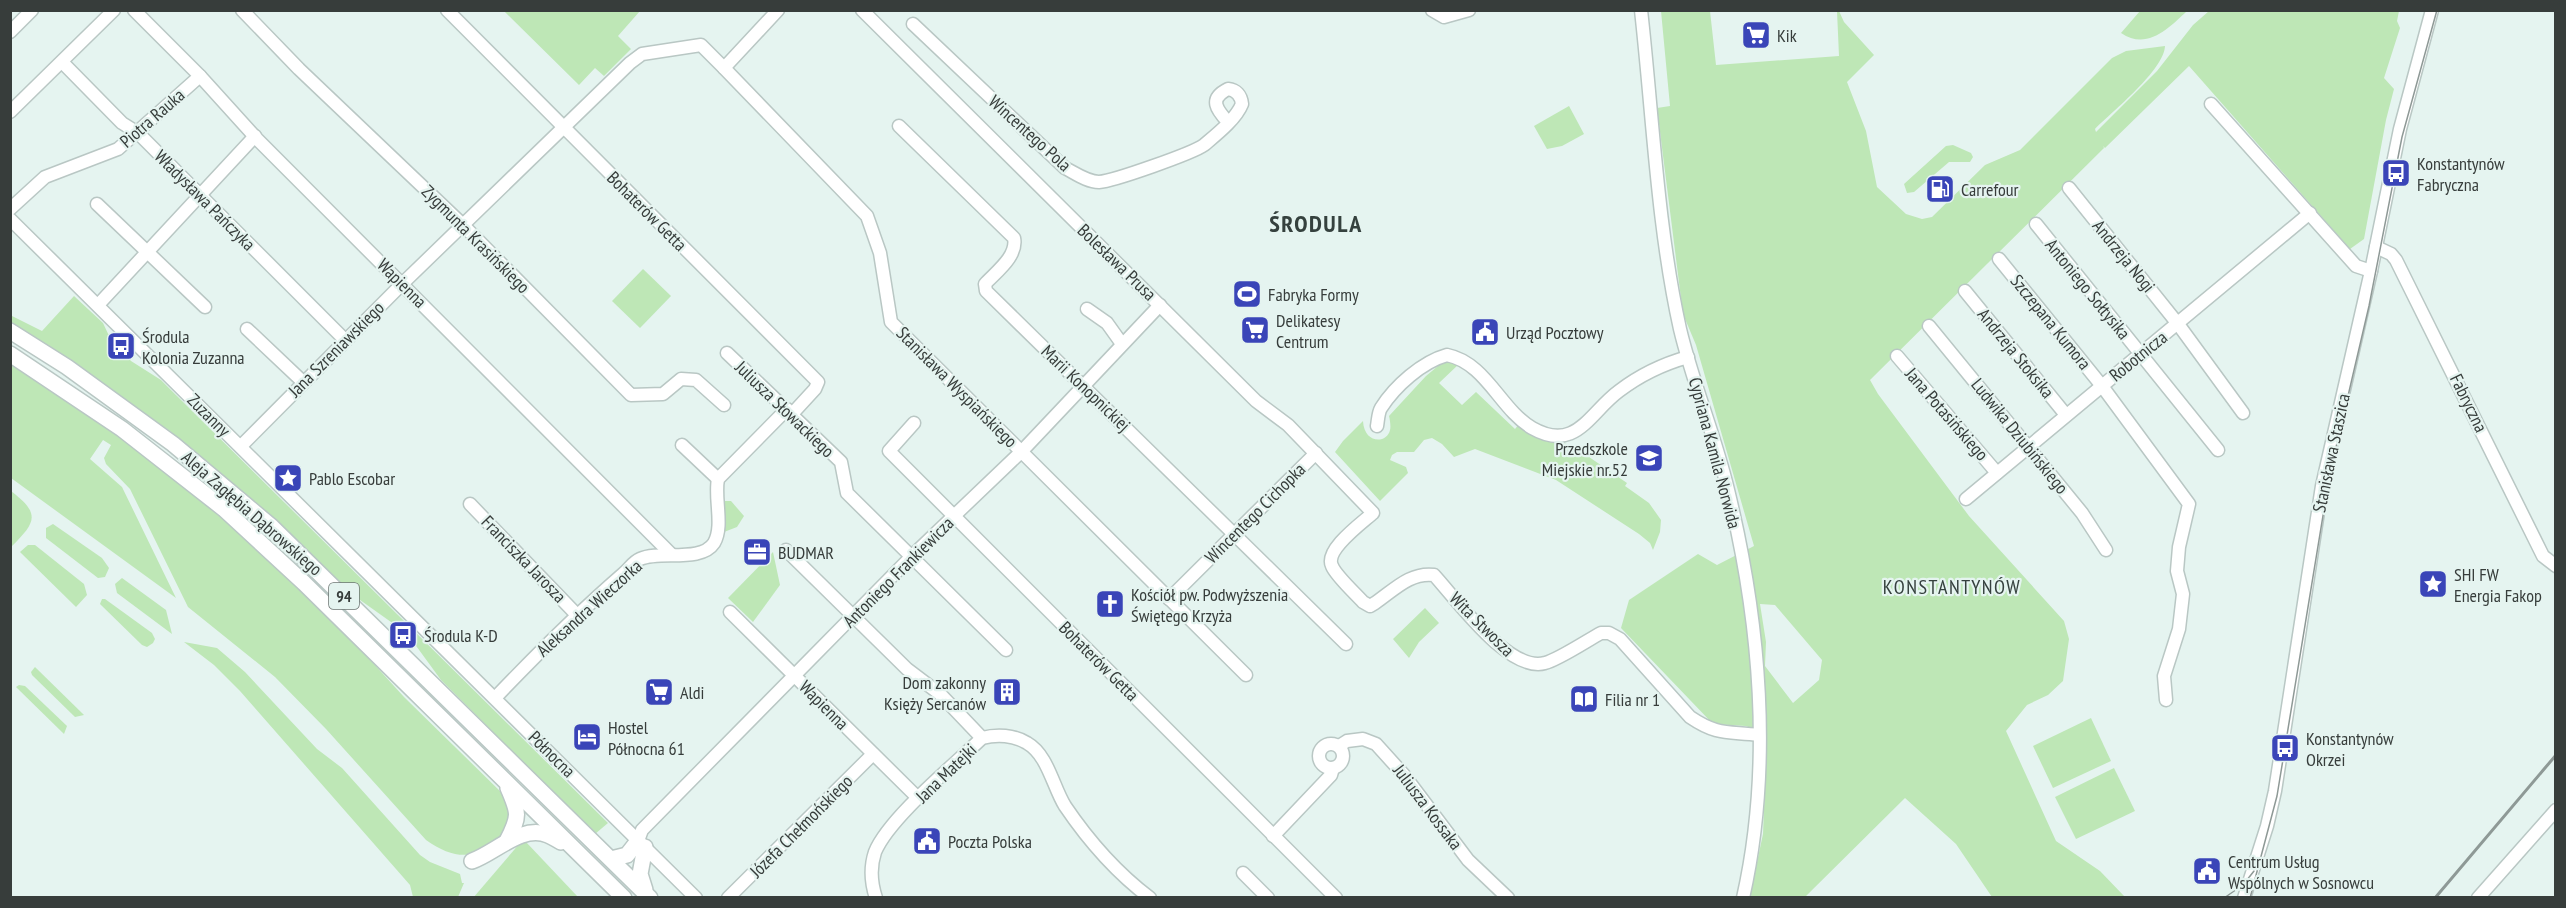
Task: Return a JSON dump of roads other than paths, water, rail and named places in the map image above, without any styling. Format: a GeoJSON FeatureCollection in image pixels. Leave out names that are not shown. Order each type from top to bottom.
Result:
{"type":"FeatureCollection","features":[{"type":"Feature","properties":{"kind":"main road","name":"Aleja Zagłębia Dąbrowskiego"},"geometry":{"type":"LineString","coordinates":[[10,331],[67,367],[121,406],[230,490],[333,585],[649,896]]}},
{"type":"Feature","properties":{"kind":"main road","name":"Aleja Zagłębia Dąbrowskiego"},"geometry":{"type":"LineString","coordinates":[[10,354],[122,429],[224,509],[304,583],[624,897]]}},
{"type":"Feature","properties":{"kind":"main road"},"geometry":{"type":"LineString","coordinates":[[504,779],[517,809],[518,820],[507,841]]}},
{"type":"Feature","properties":{"kind":"main road"},"geometry":{"type":"LineString","coordinates":[[472,861],[492,853],[507,841],[535,832],[547,834],[572,847]]}},
{"type":"Feature","properties":{"kind":"main road"},"geometry":{"type":"LineString","coordinates":[[611,859],[627,855],[642,844]]}},
{"type":"Feature","properties":{"kind":"main road"},"geometry":{"type":"LineString","coordinates":[[642,844],[640,882],[649,896]]}},
{"type":"Feature","properties":{"kind":"street"},"geometry":{"type":"LineString","coordinates":[[10,32],[32,10]]}},
{"type":"Feature","properties":{"kind":"street"},"geometry":{"type":"LineString","coordinates":[[10,112],[63,63],[114,10]]}},
{"type":"Feature","properties":{"kind":"street","name":"Wapienna"},"geometry":{"type":"LineString","coordinates":[[134,10],[200,76],[255,136],[671,554]]}},
{"type":"Feature","properties":{"kind":"street","name":"Zygmunta Krasińskiego"},"geometry":{"type":"LineString","coordinates":[[242,10],[299,69],[463,225],[631,395],[663,394],[681,379],[696,380],[724,405]]}},
{"type":"Feature","properties":{"kind":"street","name":"Bohaterów Getta"},"geometry":{"type":"LineString","coordinates":[[447,10],[818,382],[815,389],[789,412]]}},
{"type":"Feature","properties":{"kind":"street"},"geometry":{"type":"LineString","coordinates":[[724,68],[778,10]]}},
{"type":"Feature","properties":{"kind":"street","name":"Bolesława Prusa"},"geometry":{"type":"LineString","coordinates":[[862,10],[1256,401],[1288,425],[1373,513]]}},
{"type":"Feature","properties":{"kind":"street"},"geometry":{"type":"LineString","coordinates":[[1432,10],[1444,17],[1469,10]]}},
{"type":"Feature","properties":{"kind":"street","name":"Cypriana Kamila Norwida"},"geometry":{"type":"LineString","coordinates":[[1641,10],[1666,255],[1688,357],[1728,488],[1755,633],[1759,735],[1756,831],[1743,897]]}},
{"type":"Feature","properties":{"kind":"street","name":"Stanisława Staszica"},"geometry":{"type":"LineString","coordinates":[[2240,897],[2267,826],[2275,791],[2322,486],[2371,271],[2400,129],[2432,10]]}},
{"type":"Feature","properties":{"kind":"street","name":"Wincentego Pola"},"geometry":{"type":"LineString","coordinates":[[913,24],[1065,168],[1097,182],[1122,177],[1203,146],[1228,122]]}},
{"type":"Feature","properties":{"kind":"street","name":"Stanisława Wyspiańskiego"},"geometry":{"type":"LineString","coordinates":[[562,127],[642,54],[701,45],[867,216],[880,253],[891,322],[1246,675]]}},
{"type":"Feature","properties":{"kind":"street","name":"Władysława Pańczyka"},"geometry":{"type":"LineString","coordinates":[[63,63],[122,123],[138,133],[345,340]]}},
{"type":"Feature","properties":{"kind":"street","name":"Piotra Rauka"},"geometry":{"type":"LineString","coordinates":[[10,209],[45,177],[118,148],[138,133],[200,76]]}},
{"type":"Feature","properties":{"kind":"street"},"geometry":{"type":"LineString","coordinates":[[2211,104],[2356,266],[2371,271]]}},
{"type":"Feature","properties":{"kind":"street","name":"Marii Konopnickiej"},"geometry":{"type":"LineString","coordinates":[[899,126],[1014,238],[1016,246],[1013,254],[985,284],[986,291],[1346,644]]}},
{"type":"Feature","properties":{"kind":"street","name":"Jana Szreniawskiego"},"geometry":{"type":"LineString","coordinates":[[241,446],[345,340],[562,127]]}},
{"type":"Feature","properties":{"kind":"street"},"geometry":{"type":"LineString","coordinates":[[98,305],[255,136]]}},
{"type":"Feature","properties":{"kind":"street","name":"Andrzeja Nogi"},"geometry":{"type":"LineString","coordinates":[[2069,188],[2178,324],[2243,413]]}},
{"type":"Feature","properties":{"kind":"street"},"geometry":{"type":"LineString","coordinates":[[97,204],[205,307]]}},
{"type":"Feature","properties":{"kind":"street","name":"Robotnicza"},"geometry":{"type":"LineString","coordinates":[[1966,499],[2310,213]]}},
{"type":"Feature","properties":{"kind":"street","name":"Zuzanny"},"geometry":{"type":"LineString","coordinates":[[10,219],[407,612]]}},
{"type":"Feature","properties":{"kind":"street","name":"Antoniego Sołtysika"},"geometry":{"type":"LineString","coordinates":[[2036,224],[2218,450]]}},
{"type":"Feature","properties":{"kind":"street","name":"Fabryczna"},"geometry":{"type":"LineString","coordinates":[[2376,247],[2386,250],[2396,260],[2543,556],[2556,566]]}},
{"type":"Feature","properties":{"kind":"street","name":"Szczepana Kumora"},"geometry":{"type":"LineString","coordinates":[[1999,259],[2102,386],[2189,504],[2179,547],[2177,571],[2183,594],[2179,629],[2164,676],[2166,700]]}},
{"type":"Feature","properties":{"kind":"street","name":"Andrzeja Stoksika"},"geometry":{"type":"LineString","coordinates":[[1965,291],[2066,415]]}},
{"type":"Feature","properties":{"kind":"street","name":"Antoniego Frankiewicza"},"geometry":{"type":"LineString","coordinates":[[642,844],[642,830],[651,820],[912,556],[1022,451],[1160,304]]}},
{"type":"Feature","properties":{"kind":"street"},"geometry":{"type":"LineString","coordinates":[[1087,309],[1107,323],[1122,344]]}},
{"type":"Feature","properties":{"kind":"street","name":"Ludwika Dziubińskiego"},"geometry":{"type":"LineString","coordinates":[[1929,326],[2082,513],[2106,550]]}},
{"type":"Feature","properties":{"kind":"street"},"geometry":{"type":"LineString","coordinates":[[247,329],[303,382]]}},
{"type":"Feature","properties":{"kind":"street","name":"Juliusza Słowackiego"},"geometry":{"type":"LineString","coordinates":[[728,353],[842,462],[847,494],[1006,650]]}},
{"type":"Feature","properties":{"kind":"street"},"geometry":{"type":"LineString","coordinates":[[1377,426],[1380,409],[1410,376],[1424,364],[1447,355],[1468,363],[1526,424],[1551,435],[1562,436],[1581,428],[1630,383],[1653,370],[1688,357]]}},
{"type":"Feature","properties":{"kind":"street","name":"Jana Potasińskiego"},"geometry":{"type":"LineString","coordinates":[[1896,356],[1997,473]]}},
{"type":"Feature","properties":{"kind":"street"},"geometry":{"type":"LineString","coordinates":[[682,445],[718,479],[789,412]]}},
{"type":"Feature","properties":{"kind":"street","name":"Bohaterów Getta"},"geometry":{"type":"LineString","coordinates":[[914,423],[889,451],[1336,897]]}},
{"type":"Feature","properties":{"kind":"street","name":"Wincentego Cichopka"},"geometry":{"type":"LineString","coordinates":[[1169,599],[1316,453]]}},
{"type":"Feature","properties":{"kind":"street","name":"Aleksandra Wieczorka"},"geometry":{"type":"LineString","coordinates":[[495,698],[577,615],[634,562],[647,557],[696,554],[706,550],[714,543],[717,532],[718,479]]}},
{"type":"Feature","properties":{"kind":"street","name":"Franciszka Jarosza"},"geometry":{"type":"LineString","coordinates":[[470,504],[577,615]]}},
{"type":"Feature","properties":{"kind":"street","name":"Wita Stwosza"},"geometry":{"type":"LineString","coordinates":[[1373,513],[1334,549],[1330,557],[1332,567],[1370,606],[1411,577],[1423,574],[1434,575],[1500,648],[1517,660],[1535,665],[1546,663],[1601,633],[1609,633],[1620,639],[1690,717],[1704,727],[1718,733],[1759,735]]}},
{"type":"Feature","properties":{"kind":"street"},"geometry":{"type":"LineString","coordinates":[[786,550],[907,669],[940,694],[982,738]]}},
{"type":"Feature","properties":{"kind":"street","name":"Północna"},"geometry":{"type":"LineString","coordinates":[[407,612],[696,897]]}},
{"type":"Feature","properties":{"kind":"street","name":"Wapienna"},"geometry":{"type":"LineString","coordinates":[[730,612],[918,798]]}},
{"type":"Feature","properties":{"kind":"street","name":"Jana Matejki"},"geometry":{"type":"LineString","coordinates":[[876,897],[871,873],[875,852],[890,830],[918,798],[982,738],[995,735],[1028,743],[1037,751],[1065,805],[1084,832],[1127,879],[1150,897]]}},
{"type":"Feature","properties":{"kind":"street","name":"Juliusza Kossaka"},"geometry":{"type":"LineString","coordinates":[[1339,746],[1347,741],[1363,739],[1376,744],[1404,775],[1468,860],[1508,897]]}},
{"type":"Feature","properties":{"kind":"street"},"geometry":{"type":"LineString","coordinates":[[1273,836],[1331,775],[1333,768],[1342,762],[1344,756],[1339,746],[1329,744],[1321,749],[1319,754],[1323,764],[1333,768]]}},
{"type":"Feature","properties":{"kind":"street","name":"Józefa Chełmońskiego"},"geometry":{"type":"LineString","coordinates":[[728,897],[873,754]]}},
{"type":"Feature","properties":{"kind":"street"},"geometry":{"type":"LineString","coordinates":[[2478,897],[2556,810]]}},
{"type":"Feature","properties":{"kind":"street"},"geometry":{"type":"LineString","coordinates":[[1243,873],[1268,897]]}},
{"type":"Feature","properties":{"kind":"tram line"},"geometry":{"type":"LineString","coordinates":[[2250,898],[2277,796],[2330,473],[2369,306],[2402,137],[2437,10]]}},
{"type":"Feature","properties":{"kind":"tram line"},"geometry":{"type":"LineString","coordinates":[[2224,898],[2243,885],[2254,871]]}},
{"type":"Feature","properties":{"kind":"railway"},"geometry":{"type":"LineString","coordinates":[[2435,898],[2556,755]]}},
{"type":"Feature","properties":{"kind":"place","name":"Kik"},"geometry":{"type":"Point","coordinates":[1756,35]}},
{"type":"Feature","properties":{"kind":"place","name":"Konstantynów Fabryczna"},"geometry":{"type":"Point","coordinates":[2396,173]}},
{"type":"Feature","properties":{"kind":"place","name":"Carrefour"},"geometry":{"type":"Point","coordinates":[1940,189]}},
{"type":"Feature","properties":{"kind":"place","name":"Fabryka Formy"},"geometry":{"type":"Point","coordinates":[1247,294]}},
{"type":"Feature","properties":{"kind":"place","name":"Delikatesy Centrum"},"geometry":{"type":"Point","coordinates":[1255,330]}},
{"type":"Feature","properties":{"kind":"place","name":"Urząd Pocztowy"},"geometry":{"type":"Point","coordinates":[1485,332]}},
{"type":"Feature","properties":{"kind":"place","name":"Środula Kolonia Zuzanna"},"geometry":{"type":"Point","coordinates":[121,346]}},
{"type":"Feature","properties":{"kind":"place","name":"Przedszkole Miejskie nr.52"},"geometry":{"type":"Point","coordinates":[1649,458]}},
{"type":"Feature","properties":{"kind":"place","name":"Pablo Escobar"},"geometry":{"type":"Point","coordinates":[288,478]}},
{"type":"Feature","properties":{"kind":"place","name":"BUDMAR"},"geometry":{"type":"Point","coordinates":[757,552]}},
{"type":"Feature","properties":{"kind":"place","name":"SHI FW Energia Fakop"},"geometry":{"type":"Point","coordinates":[2433,584]}},
{"type":"Feature","properties":{"kind":"place","name":"Kościół pw. Podwyższenia Świętego Krzyża"},"geometry":{"type":"Point","coordinates":[1110,604]}},
{"type":"Feature","properties":{"kind":"place","name":"Środula K-D"},"geometry":{"type":"Point","coordinates":[403,635]}},
{"type":"Feature","properties":{"kind":"place","name":"Aldi"},"geometry":{"type":"Point","coordinates":[659,692]}},
{"type":"Feature","properties":{"kind":"place","name":"Dom zakonny Księży Sercanów"},"geometry":{"type":"Point","coordinates":[1007,692]}},
{"type":"Feature","properties":{"kind":"place","name":"Filia nr 1"},"geometry":{"type":"Point","coordinates":[1584,699]}},
{"type":"Feature","properties":{"kind":"place","name":"Hostel Północna 61"},"geometry":{"type":"Point","coordinates":[587,737]}},
{"type":"Feature","properties":{"kind":"place","name":"Konstantynów Okrzei"},"geometry":{"type":"Point","coordinates":[2285,748]}},
{"type":"Feature","properties":{"kind":"place","name":"Poczta Polska"},"geometry":{"type":"Point","coordinates":[927,841]}},
{"type":"Feature","properties":{"kind":"place","name":"Centrum Usług Wspólnych w Sosnowcu"},"geometry":{"type":"Point","coordinates":[2207,871]}},
{"type":"Feature","properties":{"kind":"district","name":"ŚRODULA"},"geometry":{"type":"Point","coordinates":[1316,223]}},
{"type":"Feature","properties":{"kind":"district","name":"KONSTANTYNÓW"},"geometry":{"type":"Point","coordinates":[1952,587]}}]}
